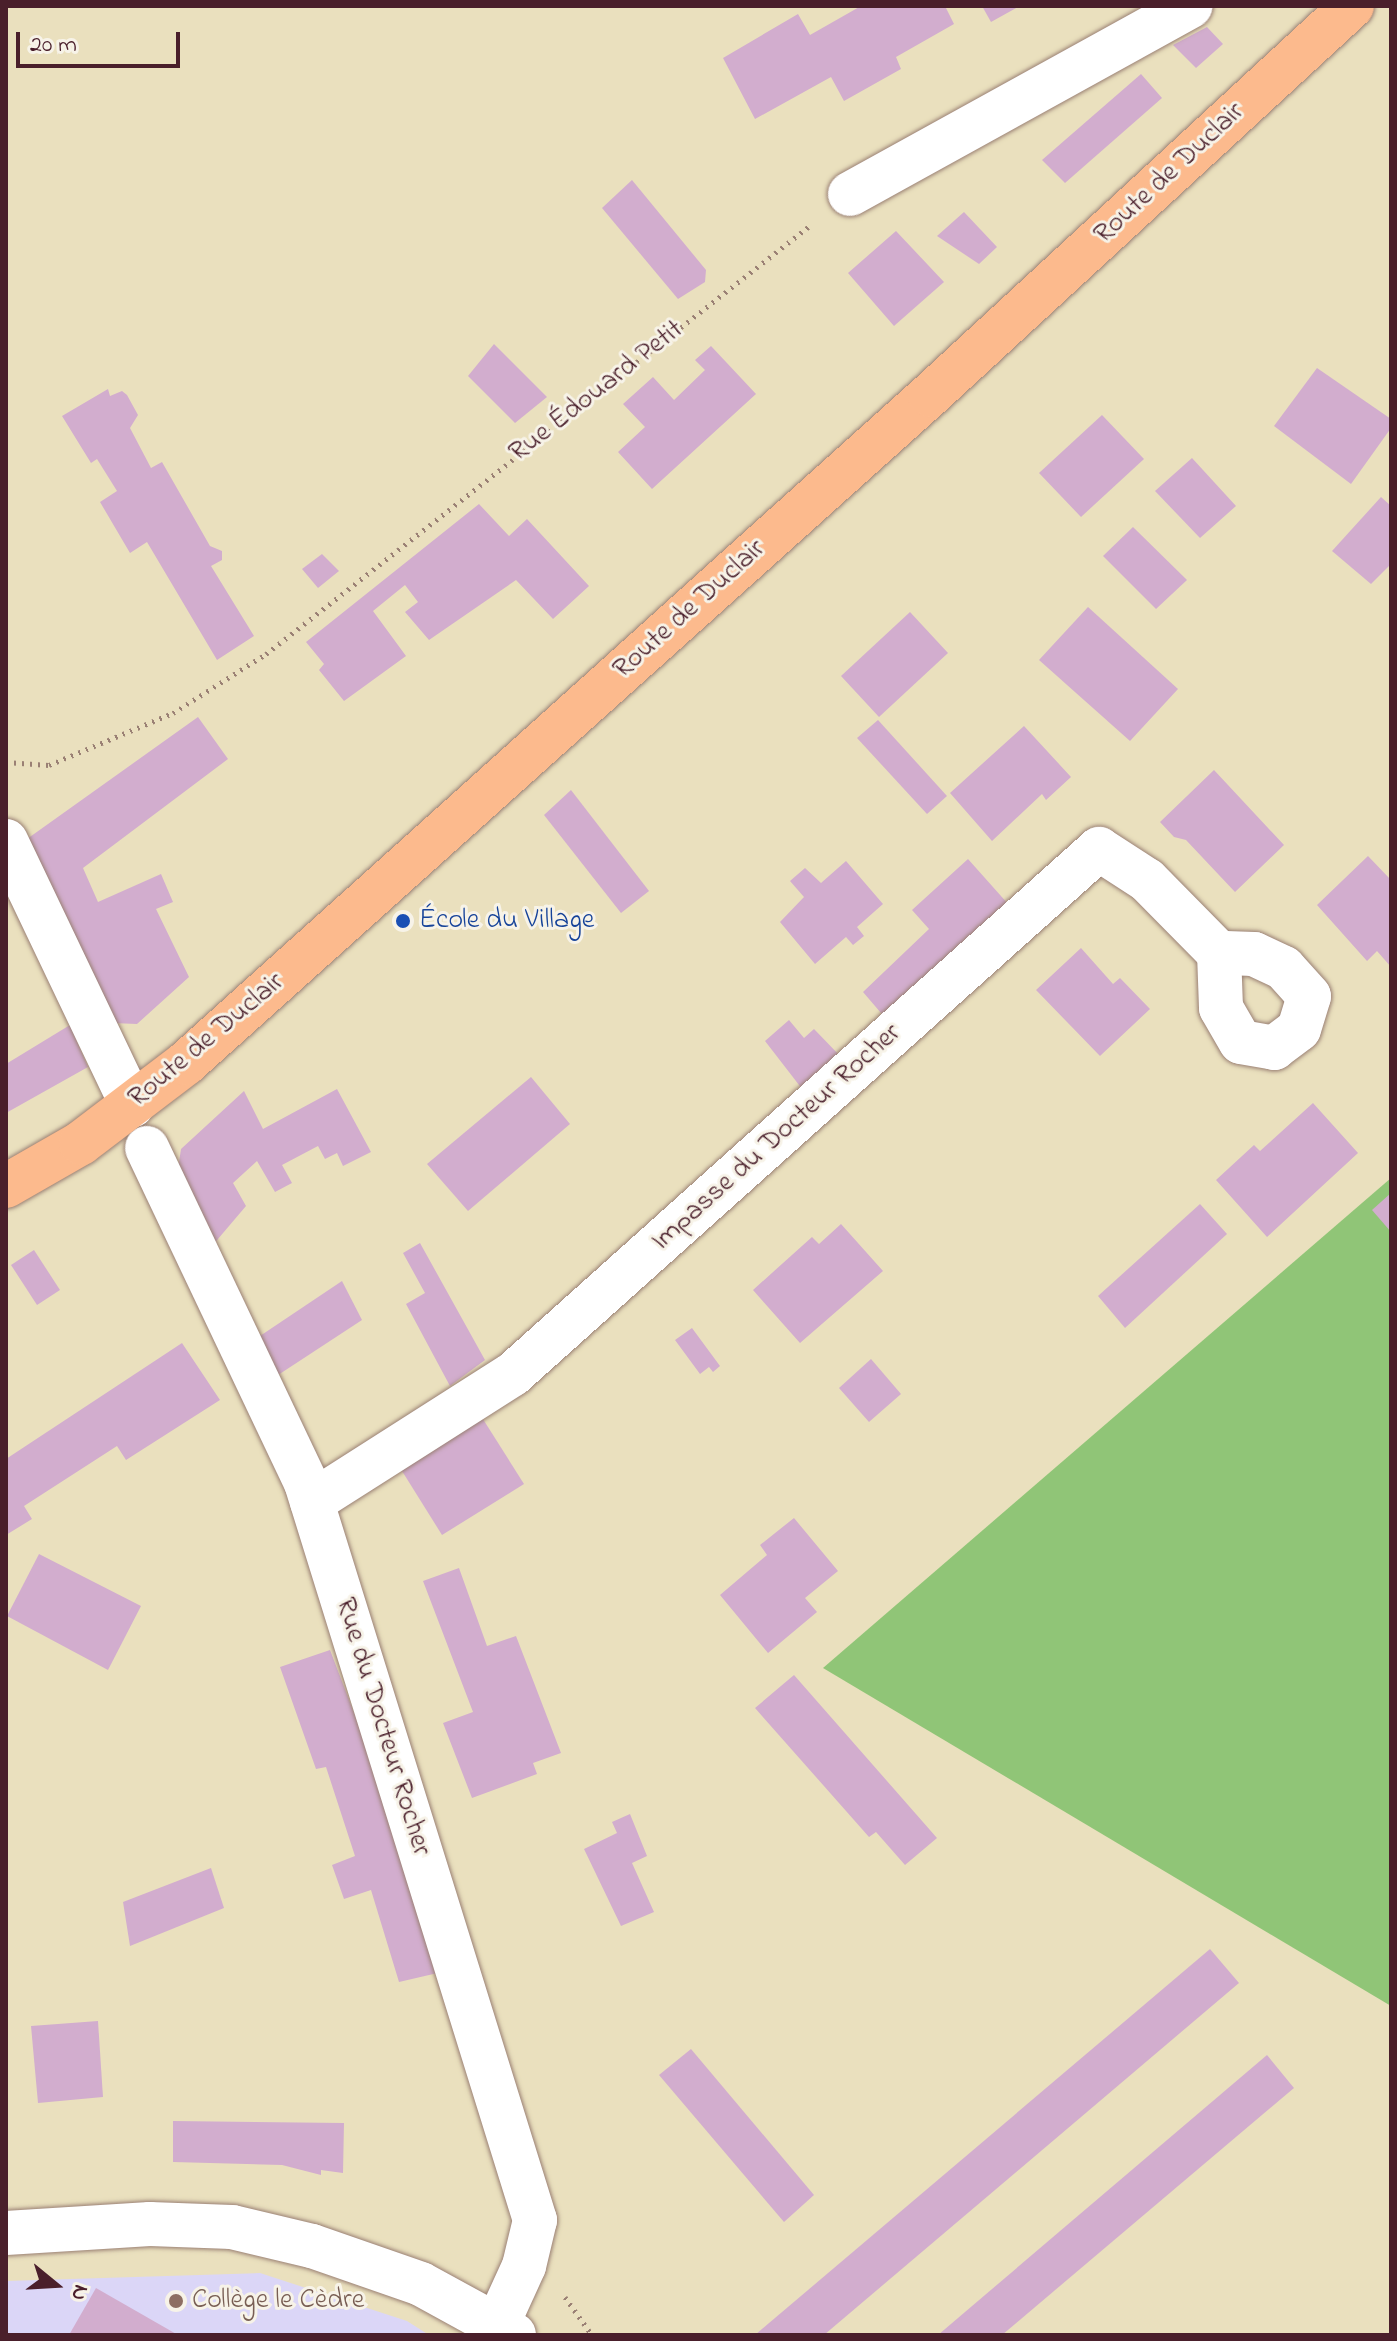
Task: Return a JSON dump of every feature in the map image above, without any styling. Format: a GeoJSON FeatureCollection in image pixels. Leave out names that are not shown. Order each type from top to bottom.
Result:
{"type":"FeatureCollection","features":[{"type":"Feature","properties":{"kind":"main road","name":"Route de Duclair"},"geometry":{"type":"LineString","coordinates":[[6,1186],[81,1143],[132,1105],[379,892],[1352,6]]}},
{"type":"Feature","properties":{"kind":"street"},"geometry":{"type":"LineString","coordinates":[[850,194],[1190,6]]}},
{"type":"Feature","properties":{"kind":"street"},"geometry":{"type":"LineString","coordinates":[[6,841],[132,1105]]}},
{"type":"Feature","properties":{"kind":"street","name":"Impasse du Docteur Rocher"},"geometry":{"type":"LineString","coordinates":[[312,1502],[513,1374],[1099,849],[1147,880],[1219,953]]}},
{"type":"Feature","properties":{"kind":"street","name":"Rue du Docteur Rocher"},"geometry":{"type":"LineString","coordinates":[[147,1148],[312,1502],[535,2220],[506,2329]]}},
{"type":"Feature","properties":{"kind":"street"},"geometry":{"type":"LineString","coordinates":[[6,2233],[150,2224],[232,2227],[312,2246],[421,2284],[506,2329]]}},
{"type":"Feature","properties":{"kind":"path","name":"Rue Édouard Petit"},"geometry":{"type":"LineString","coordinates":[[6,762],[49,765],[173,713],[266,654],[850,194]]}},
{"type":"Feature","properties":{"kind":"shaded area","name":"Collège le Cèdre"},"geometry":{"type":"Polygon","coordinates":[[[260,2273],[407,2321],[429,2335],[6,2335],[6,2281],[260,2273]]]}},
{"type":"Feature","properties":{"kind":"green space"},"geometry":{"type":"Polygon","coordinates":[[[1391,1178],[1391,2006],[823,1668],[1391,1178]]]}},
{"type":"Feature","properties":{"kind":"building"},"geometry":{"type":"Polygon","coordinates":[[[861,6],[945,6],[954,24],[896,57],[901,69],[844,101],[831,77],[755,119],[723,58],[798,14],[810,35],[861,6]]]}},
{"type":"Feature","properties":{"kind":"building"},"geometry":{"type":"Polygon","coordinates":[[[982,6],[1020,6],[991,22],[982,6]]]}},
{"type":"Feature","properties":{"kind":"building"},"geometry":{"type":"Polygon","coordinates":[[[1207,27],[1223,44],[1196,68],[1173,45],[1207,27]]]}},
{"type":"Feature","properties":{"kind":"building"},"geometry":{"type":"Polygon","coordinates":[[[1141,74],[1162,98],[1065,183],[1042,160],[1141,74]]]}},
{"type":"Feature","properties":{"kind":"building"},"geometry":{"type":"Polygon","coordinates":[[[632,180],[706,270],[705,282],[678,299],[602,208],[632,180]]]}},
{"type":"Feature","properties":{"kind":"building"},"geometry":{"type":"Polygon","coordinates":[[[964,212],[997,247],[979,264],[937,236],[964,212]]]}},
{"type":"Feature","properties":{"kind":"building"},"geometry":{"type":"Polygon","coordinates":[[[896,231],[944,282],[894,326],[848,273],[896,231]]]}},
{"type":"Feature","properties":{"kind":"building"},"geometry":{"type":"Polygon","coordinates":[[[494,344],[547,397],[515,423],[468,376],[494,344]]]}},
{"type":"Feature","properties":{"kind":"building"},"geometry":{"type":"Polygon","coordinates":[[[711,346],[756,394],[652,489],[618,452],[645,427],[623,404],[653,377],[674,400],[705,370],[695,360],[711,346]]]}},
{"type":"Feature","properties":{"kind":"building"},"geometry":{"type":"Polygon","coordinates":[[[1317,368],[1391,419],[1391,428],[1351,484],[1274,426],[1317,368]]]}},
{"type":"Feature","properties":{"kind":"building"},"geometry":{"type":"Polygon","coordinates":[[[108,389],[110,396],[122,391],[127,395],[138,415],[130,428],[151,468],[162,462],[210,546],[222,551],[222,560],[211,566],[254,636],[217,660],[147,542],[130,553],[100,502],[117,491],[97,459],[91,463],[62,416],[108,389]]]}},
{"type":"Feature","properties":{"kind":"building"},"geometry":{"type":"Polygon","coordinates":[[[1102,415],[1144,459],[1081,517],[1039,473],[1102,415]]]}},
{"type":"Feature","properties":{"kind":"building"},"geometry":{"type":"Polygon","coordinates":[[[1192,458],[1236,506],[1200,538],[1155,491],[1192,458]]]}},
{"type":"Feature","properties":{"kind":"building"},"geometry":{"type":"Polygon","coordinates":[[[1381,497],[1391,506],[1391,564],[1371,584],[1332,551],[1381,497]]]}},
{"type":"Feature","properties":{"kind":"building"},"geometry":{"type":"Polygon","coordinates":[[[479,504],[509,536],[527,519],[589,586],[553,619],[516,580],[429,640],[405,612],[418,602],[405,585],[373,611],[406,656],[344,701],[319,670],[324,664],[306,642],[479,504]]]}},
{"type":"Feature","properties":{"kind":"building"},"geometry":{"type":"Polygon","coordinates":[[[1133,527],[1187,580],[1156,609],[1103,556],[1133,527]]]}},
{"type":"Feature","properties":{"kind":"building"},"geometry":{"type":"Polygon","coordinates":[[[322,554],[339,571],[318,588],[302,569],[322,554]]]}},
{"type":"Feature","properties":{"kind":"building"},"geometry":{"type":"Polygon","coordinates":[[[1088,607],[1178,689],[1130,741],[1039,660],[1088,607]]]}},
{"type":"Feature","properties":{"kind":"building"},"geometry":{"type":"Polygon","coordinates":[[[910,612],[948,653],[879,717],[841,676],[910,612]]]}},
{"type":"Feature","properties":{"kind":"building"},"geometry":{"type":"Polygon","coordinates":[[[198,717],[228,759],[83,868],[98,902],[161,874],[173,902],[156,909],[189,977],[137,1024],[112,1023],[27,839],[198,717]]]}},
{"type":"Feature","properties":{"kind":"building"},"geometry":{"type":"Polygon","coordinates":[[[878,720],[947,796],[927,814],[857,738],[878,720]]]}},
{"type":"Feature","properties":{"kind":"building"},"geometry":{"type":"Polygon","coordinates":[[[1024,726],[1071,777],[1046,800],[1042,794],[992,841],[950,793],[1024,726]]]}},
{"type":"Feature","properties":{"kind":"building"},"geometry":{"type":"Polygon","coordinates":[[[1214,770],[1284,845],[1235,892],[1186,840],[1174,837],[1160,822],[1214,770]]]}},
{"type":"Feature","properties":{"kind":"building"},"geometry":{"type":"Polygon","coordinates":[[[571,790],[649,891],[621,913],[544,815],[571,790]]]}},
{"type":"Feature","properties":{"kind":"building"},"geometry":{"type":"Polygon","coordinates":[[[1368,856],[1391,880],[1391,967],[1377,951],[1367,961],[1317,905],[1368,856]]]}},
{"type":"Feature","properties":{"kind":"building"},"geometry":{"type":"Polygon","coordinates":[[[968,859],[1009,905],[887,1020],[863,992],[929,929],[912,910],[968,859]]]}},
{"type":"Feature","properties":{"kind":"building"},"geometry":{"type":"Polygon","coordinates":[[[846,861],[883,904],[857,927],[864,936],[853,945],[846,937],[815,964],[780,922],[804,897],[790,881],[805,868],[821,883],[846,861]]]}},
{"type":"Feature","properties":{"kind":"building"},"geometry":{"type":"Polygon","coordinates":[[[1081,948],[1113,984],[1120,978],[1150,1009],[1100,1056],[1036,990],[1081,948]]]}},
{"type":"Feature","properties":{"kind":"building"},"geometry":{"type":"Polygon","coordinates":[[[789,1020],[804,1038],[814,1029],[843,1059],[806,1094],[765,1041],[789,1020]]]}},
{"type":"Feature","properties":{"kind":"building"},"geometry":{"type":"Polygon","coordinates":[[[70,1025],[88,1067],[6,1113],[6,1064],[70,1025]]]}},
{"type":"Feature","properties":{"kind":"building"},"geometry":{"type":"Polygon","coordinates":[[[531,1077],[570,1124],[468,1211],[427,1164],[531,1077]]]}},
{"type":"Feature","properties":{"kind":"building"},"geometry":{"type":"Polygon","coordinates":[[[337,1089],[371,1152],[343,1166],[337,1153],[325,1159],[318,1146],[282,1165],[292,1183],[275,1192],[257,1161],[233,1183],[246,1206],[212,1246],[178,1169],[181,1149],[244,1091],[263,1129],[337,1089]]]}},
{"type":"Feature","properties":{"kind":"building"},"geometry":{"type":"Polygon","coordinates":[[[1313,1103],[1358,1153],[1267,1237],[1216,1180],[1254,1145],[1260,1151],[1313,1103]]]}},
{"type":"Feature","properties":{"kind":"building"},"geometry":{"type":"Polygon","coordinates":[[[1391,1193],[1391,1232],[1372,1210],[1391,1193]]]}},
{"type":"Feature","properties":{"kind":"building"},"geometry":{"type":"Polygon","coordinates":[[[1200,1204],[1227,1234],[1125,1328],[1098,1296],[1200,1204]]]}},
{"type":"Feature","properties":{"kind":"building"},"geometry":{"type":"Polygon","coordinates":[[[841,1224],[883,1271],[800,1343],[753,1290],[812,1237],[819,1244],[841,1224]]]}},
{"type":"Feature","properties":{"kind":"building"},"geometry":{"type":"Polygon","coordinates":[[[420,1243],[485,1360],[450,1386],[406,1304],[425,1293],[403,1253],[420,1243]]]}},
{"type":"Feature","properties":{"kind":"building"},"geometry":{"type":"Polygon","coordinates":[[[34,1250],[60,1290],[37,1305],[11,1265],[34,1250]]]}},
{"type":"Feature","properties":{"kind":"building"},"geometry":{"type":"Polygon","coordinates":[[[342,1281],[362,1320],[272,1379],[254,1340],[342,1281]]]}},
{"type":"Feature","properties":{"kind":"building"},"geometry":{"type":"Polygon","coordinates":[[[692,1328],[720,1366],[713,1372],[709,1367],[700,1374],[675,1340],[692,1328]]]}},
{"type":"Feature","properties":{"kind":"building"},"geometry":{"type":"Polygon","coordinates":[[[182,1343],[220,1400],[126,1460],[117,1446],[24,1506],[32,1519],[6,1535],[6,1459],[182,1343]]]}},
{"type":"Feature","properties":{"kind":"building"},"geometry":{"type":"Polygon","coordinates":[[[871,1359],[901,1394],[869,1422],[839,1388],[871,1359]]]}},
{"type":"Feature","properties":{"kind":"building"},"geometry":{"type":"Polygon","coordinates":[[[481,1416],[524,1484],[442,1535],[392,1455],[481,1416]]]}},
{"type":"Feature","properties":{"kind":"building"},"geometry":{"type":"Polygon","coordinates":[[[794,1518],[838,1571],[805,1598],[817,1612],[768,1653],[720,1595],[767,1555],[760,1545],[794,1518]]]}},
{"type":"Feature","properties":{"kind":"building"},"geometry":{"type":"Polygon","coordinates":[[[39,1554],[141,1606],[108,1670],[7,1616],[39,1554]]]}},
{"type":"Feature","properties":{"kind":"building"},"geometry":{"type":"Polygon","coordinates":[[[459,1568],[487,1646],[516,1636],[561,1753],[533,1763],[537,1774],[472,1798],[443,1723],[473,1712],[423,1581],[459,1568]]]}},
{"type":"Feature","properties":{"kind":"building"},"geometry":{"type":"Polygon","coordinates":[[[330,1650],[391,1810],[442,1972],[399,1982],[371,1890],[344,1899],[332,1865],[355,1856],[326,1767],[316,1769],[280,1667],[330,1650]]]}},
{"type":"Feature","properties":{"kind":"building"},"geometry":{"type":"Polygon","coordinates":[[[794,1675],[937,1838],[905,1865],[876,1832],[869,1837],[755,1708],[794,1675]]]}},
{"type":"Feature","properties":{"kind":"building"},"geometry":{"type":"Polygon","coordinates":[[[630,1814],[647,1856],[632,1863],[654,1912],[621,1926],[584,1849],[617,1833],[612,1822],[630,1814]]]}},
{"type":"Feature","properties":{"kind":"building"},"geometry":{"type":"Polygon","coordinates":[[[211,1868],[224,1908],[130,1946],[123,1902],[211,1868]]]}},
{"type":"Feature","properties":{"kind":"building"},"geometry":{"type":"Polygon","coordinates":[[[1210,1949],[1239,1983],[824,2335],[755,2335],[1210,1949]]]}},
{"type":"Feature","properties":{"kind":"building"},"geometry":{"type":"Polygon","coordinates":[[[98,2021],[103,2097],[38,2103],[31,2026],[98,2021]]]}},
{"type":"Feature","properties":{"kind":"building"},"geometry":{"type":"Polygon","coordinates":[[[691,2049],[814,2195],[784,2222],[659,2075],[691,2049]]]}},
{"type":"Feature","properties":{"kind":"building"},"geometry":{"type":"Polygon","coordinates":[[[1267,2055],[1294,2088],[1002,2335],[938,2335],[1267,2055]]]}},
{"type":"Feature","properties":{"kind":"building"},"geometry":{"type":"Polygon","coordinates":[[[173,2121],[344,2123],[343,2173],[321,2170],[321,2175],[282,2165],[173,2162],[173,2121]]]}},
{"type":"Feature","properties":{"kind":"building"},"geometry":{"type":"Polygon","coordinates":[[[96,2288],[178,2335],[69,2335],[96,2288]]]}},
{"type":"Feature","properties":{"kind":"place","name":"École du Village"},"geometry":{"type":"Point","coordinates":[403,921]}},
{"type":"Feature","properties":{"kind":"place","name":"Collège le Cèdre"},"geometry":{"type":"Point","coordinates":[176,2301]}}]}
